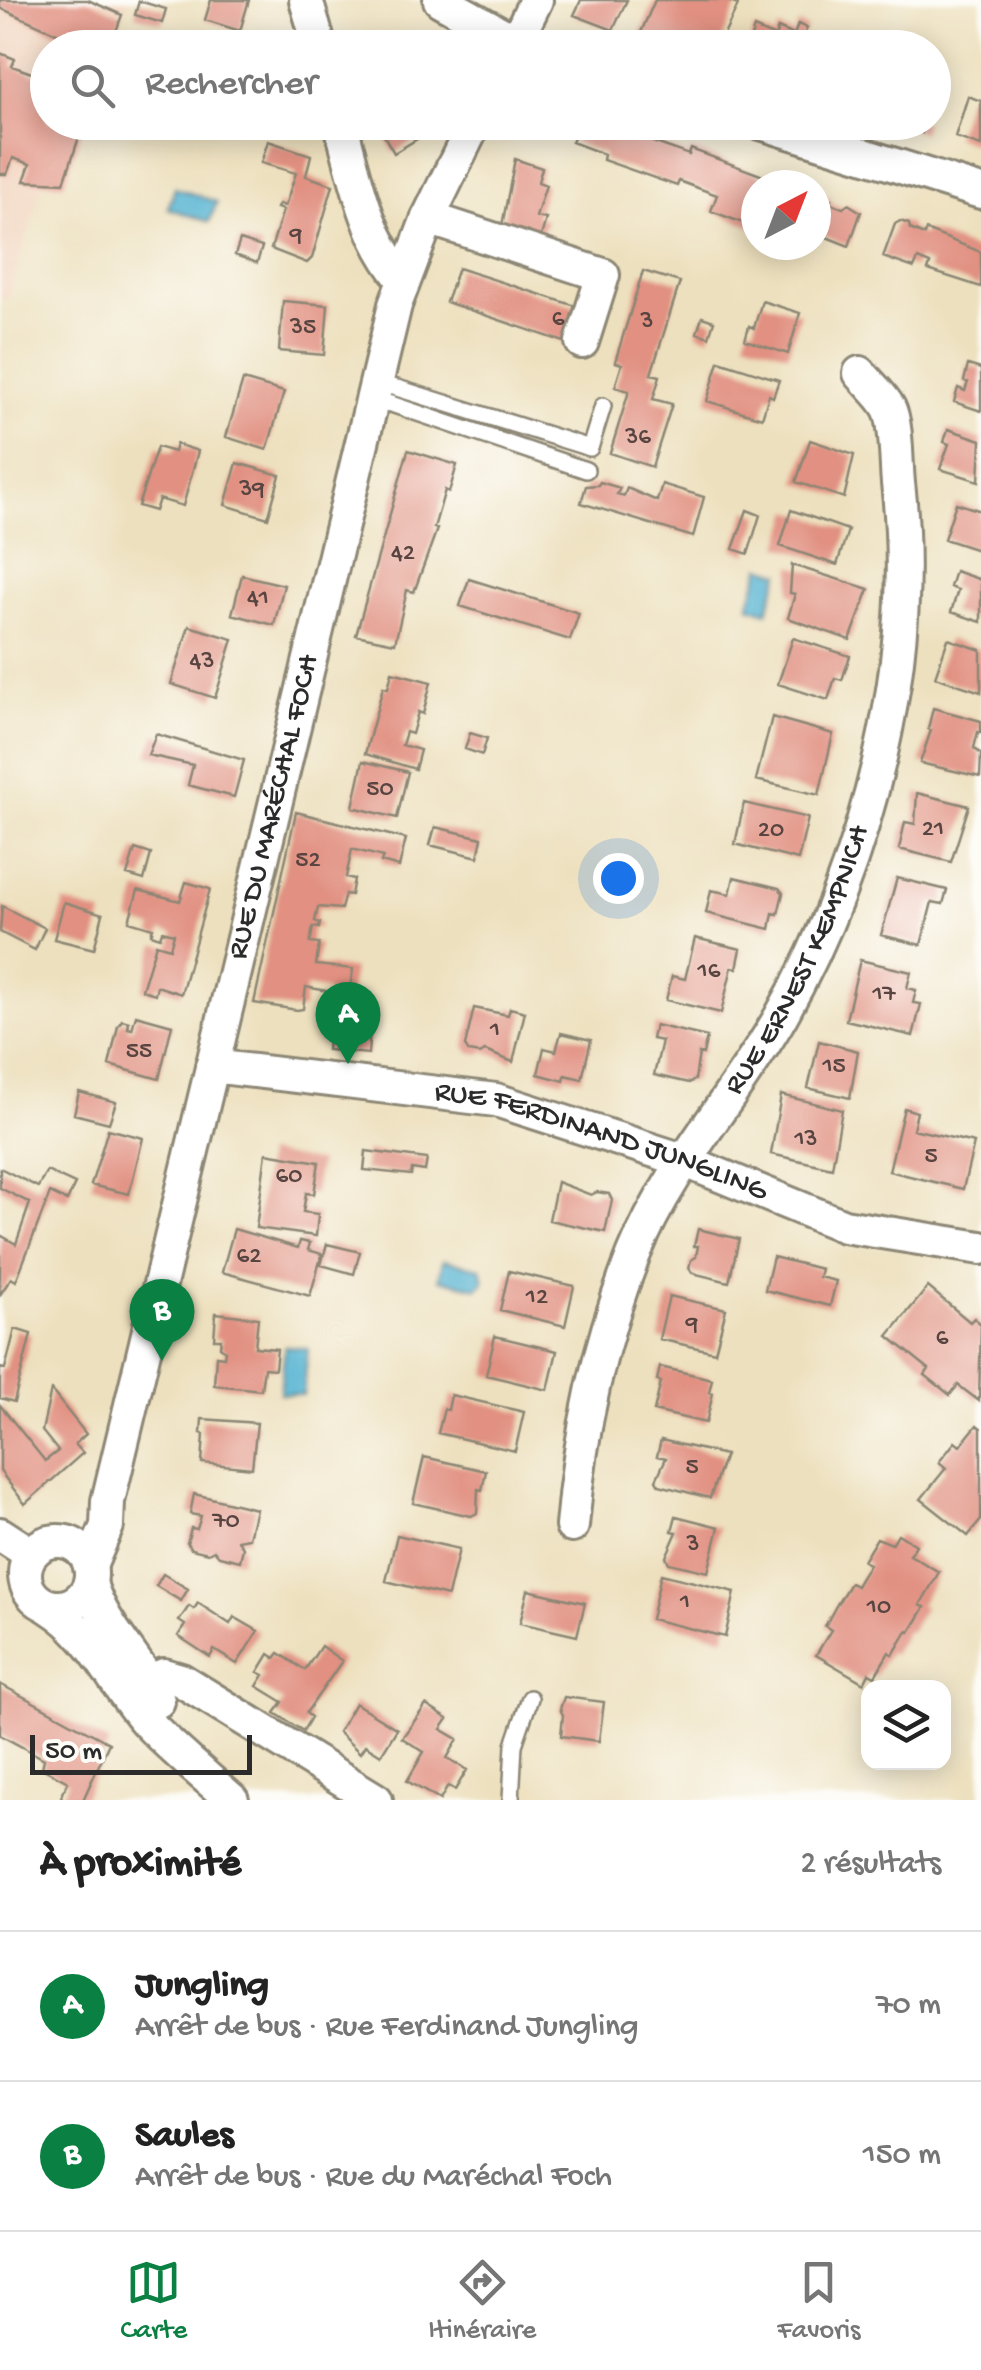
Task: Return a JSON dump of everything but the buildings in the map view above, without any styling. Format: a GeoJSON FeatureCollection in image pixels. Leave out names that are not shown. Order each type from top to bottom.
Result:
{"type":"FeatureCollection","features":[{"type":"Feature","properties":{"kind":"street"},"geometry":{"type":"LineString","coordinates":[[306,0],[315,30]]}},
{"type":"Feature","properties":{"kind":"street"},"geometry":{"type":"LineString","coordinates":[[440,0],[491,30]]}},
{"type":"Feature","properties":{"kind":"street"},"geometry":{"type":"LineString","coordinates":[[524,30],[536,0]]}},
{"type":"Feature","properties":{"kind":"street"},"geometry":{"type":"LineString","coordinates":[[345,140],[369,224],[403,279]]}},
{"type":"Feature","properties":{"kind":"street","name":"RUE DU MARÉCHAL FOCH"},"geometry":{"type":"LineString","coordinates":[[90,1575],[107,1526],[108,1501],[403,279],[467,140]]}},
{"type":"Feature","properties":{"kind":"street"},"geometry":{"type":"LineString","coordinates":[[815,140],[981,192]]}},
{"type":"Feature","properties":{"kind":"street"},"geometry":{"type":"LineString","coordinates":[[428,218],[604,275],[582,342]]}},
{"type":"Feature","properties":{"kind":"street","name":"RUE ERNEST KEMPNICH"},"geometry":{"type":"LineString","coordinates":[[572,1526],[586,1408],[635,1252],[682,1160],[752,1064],[806,965],[849,859],[882,750],[902,632],[903,524],[890,409],[860,373]]}},
{"type":"Feature","properties":{"kind":"street","name":"RUE FERDINAND JUNGLING"},"geometry":{"type":"LineString","coordinates":[[212,1066],[496,1100],[682,1160],[844,1226],[981,1248]]}},
{"type":"Feature","properties":{"kind":"street"},"geometry":{"type":"LineString","coordinates":[[29,1569],[108,1501]]}},
{"type":"Feature","properties":{"kind":"street"},"geometry":{"type":"LineString","coordinates":[[0,1534],[29,1569],[34,1598],[68,1618],[146,1720],[180,1751],[215,1795]]}},
{"type":"Feature","properties":{"kind":"street"},"geometry":{"type":"LineString","coordinates":[[29,1569],[78,1548],[90,1575],[96,1606],[150,1681],[180,1751]]}},
{"type":"Feature","properties":{"kind":"street"},"geometry":{"type":"LineString","coordinates":[[49,1606],[70,1606],[86,1593],[90,1575]]}},
{"type":"Feature","properties":{"kind":"street"},"geometry":{"type":"LineString","coordinates":[[150,1681],[164,1675],[180,1680],[376,1800]]}},
{"type":"Feature","properties":{"kind":"lane"},"geometry":{"type":"LineString","coordinates":[[374,393],[397,388],[590,448],[602,406]]}},
{"type":"Feature","properties":{"kind":"lane"},"geometry":{"type":"LineString","coordinates":[[374,393],[391,404],[586,470]]}},
{"type":"Feature","properties":{"kind":"lane"},"geometry":{"type":"LineString","coordinates":[[511,1800],[514,1746],[530,1698]]}},
{"type":"Feature","properties":{"kind":"shaded area"},"geometry":{"type":"Polygon","coordinates":[[[0,0],[128,0],[117,30],[30,30],[30,140],[79,140],[65,185],[43,184],[7,301],[0,299],[0,0]]]}},
{"type":"Feature","properties":{"kind":"water"},"geometry":{"type":"Polygon","coordinates":[[[175,188],[217,202],[209,222],[168,208],[175,188]]]}},
{"type":"Feature","properties":{"kind":"water"},"geometry":{"type":"Polygon","coordinates":[[[761,567],[780,573],[767,612],[749,606],[761,567]]]}},
{"type":"Feature","properties":{"kind":"water"},"geometry":{"type":"Polygon","coordinates":[[[443,1260],[481,1268],[484,1282],[477,1288],[439,1279],[443,1260]]]}},
{"type":"Feature","properties":{"kind":"water"},"geometry":{"type":"Polygon","coordinates":[[[285,1346],[308,1349],[303,1395],[280,1393],[285,1346]]]}},
{"type":"Feature","properties":{"kind":"place","name":"Jungling"},"geometry":{"type":"Point","coordinates":[348,1064]}},
{"type":"Feature","properties":{"kind":"place","name":"Saules"},"geometry":{"type":"Point","coordinates":[162,1361]}}]}
